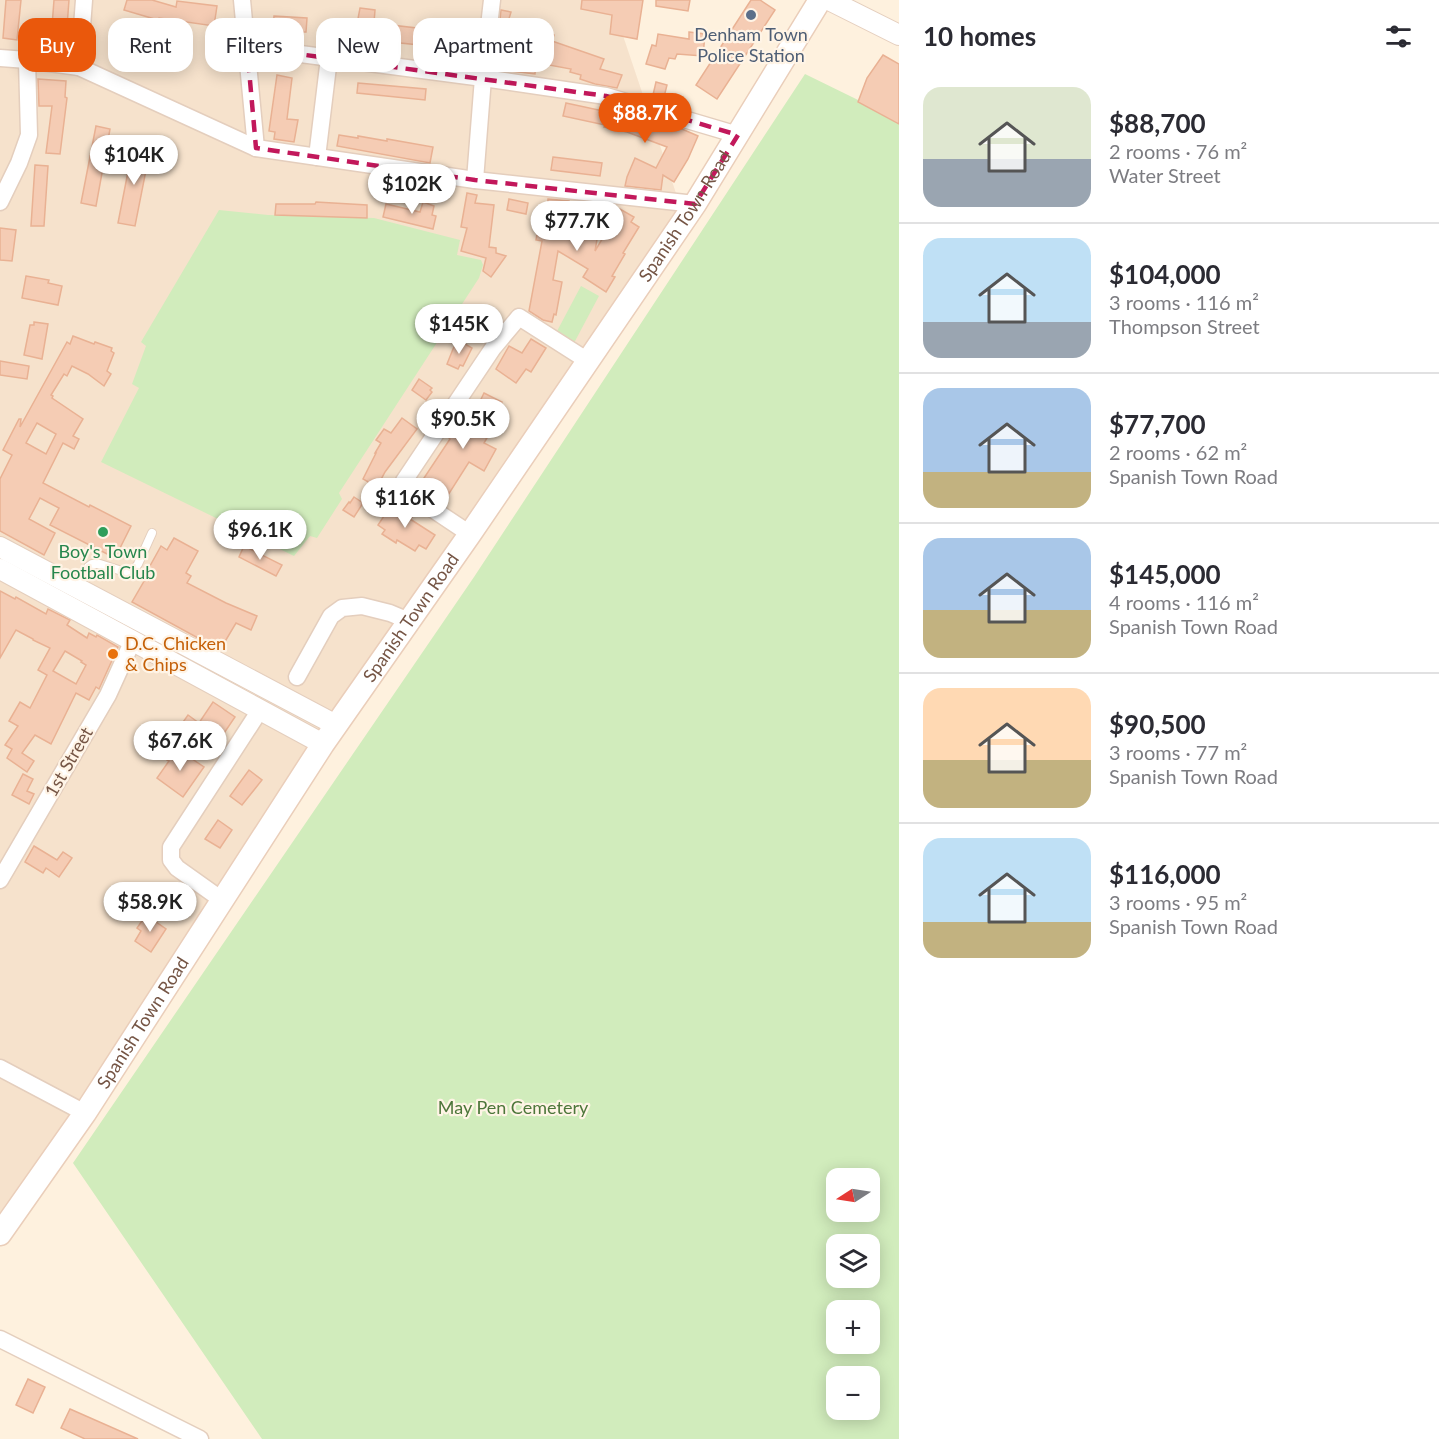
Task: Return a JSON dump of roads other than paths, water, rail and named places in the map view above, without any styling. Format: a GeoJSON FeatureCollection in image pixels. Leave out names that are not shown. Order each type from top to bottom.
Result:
{"type":"FeatureCollection","features":[{"type":"Feature","properties":{"kind":"main road","name":"Spanish Town Road"},"geometry":{"type":"LineString","coordinates":[[0,1234],[85,1113],[323,744],[470,534],[695,204],[820,0]]}},
{"type":"Feature","properties":{"kind":"street"},"geometry":{"type":"LineString","coordinates":[[83,18],[84,0]]}},
{"type":"Feature","properties":{"kind":"street"},"geometry":{"type":"LineString","coordinates":[[242,0],[244,18]]}},
{"type":"Feature","properties":{"kind":"street"},"geometry":{"type":"LineString","coordinates":[[475,180],[492,0]]}},
{"type":"Feature","properties":{"kind":"street"},"geometry":{"type":"LineString","coordinates":[[830,0],[899,35]]}},
{"type":"Feature","properties":{"kind":"street"},"geometry":{"type":"LineString","coordinates":[[0,58],[18,59]]}},
{"type":"Feature","properties":{"kind":"street"},"geometry":{"type":"LineString","coordinates":[[401,67],[606,96],[738,135]]}},
{"type":"Feature","properties":{"kind":"street"},"geometry":{"type":"LineString","coordinates":[[0,202],[19,163],[29,135],[27,72]]}},
{"type":"Feature","properties":{"kind":"street"},"geometry":{"type":"LineString","coordinates":[[91,72],[256,148],[475,180],[695,204]]}},
{"type":"Feature","properties":{"kind":"street"},"geometry":{"type":"LineString","coordinates":[[249,72],[256,148]]}},
{"type":"Feature","properties":{"kind":"street"},"geometry":{"type":"LineString","coordinates":[[317,157],[327,72]]}},
{"type":"Feature","properties":{"kind":"street"},"geometry":{"type":"LineString","coordinates":[[470,534],[404,490],[402,486],[493,348],[519,317],[588,361]]}},
{"type":"Feature","properties":{"kind":"street"},"geometry":{"type":"LineString","coordinates":[[0,547],[336,725]]}},
{"type":"Feature","properties":{"kind":"street"},"geometry":{"type":"LineString","coordinates":[[0,569],[323,744]]}},
{"type":"Feature","properties":{"kind":"street"},"geometry":{"type":"LineString","coordinates":[[297,677],[331,616],[342,608],[362,606],[390,613],[409,621]]}},
{"type":"Feature","properties":{"kind":"street","name":"1st Street"},"geometry":{"type":"LineString","coordinates":[[0,880],[108,695],[133,640]]}},
{"type":"Feature","properties":{"kind":"street"},"geometry":{"type":"LineString","coordinates":[[222,900],[177,868],[171,860],[171,847],[260,710]]}},
{"type":"Feature","properties":{"kind":"street"},"geometry":{"type":"LineString","coordinates":[[0,1068],[85,1113]]}},
{"type":"Feature","properties":{"kind":"street"},"geometry":{"type":"LineString","coordinates":[[0,1340],[200,1439]]}},
{"type":"Feature","properties":{"kind":"lane"},"geometry":{"type":"LineString","coordinates":[[77,587],[92,564],[100,564],[124,572],[133,571],[152,533]]}},
{"type":"Feature","properties":{"kind":"place","name":"Denham Town Police Station"},"geometry":{"type":"Point","coordinates":[751,15]}},
{"type":"Feature","properties":{"kind":"place","name":"Boy's Town Football Club"},"geometry":{"type":"Point","coordinates":[103,532]}},
{"type":"Feature","properties":{"kind":"place","name":"D.C. Chicken & Chips"},"geometry":{"type":"Point","coordinates":[113,654]}},
{"type":"Feature","properties":{"kind":"park label","name":"May Pen Cemetery"},"geometry":{"type":"Point","coordinates":[513,1108]}}]}
